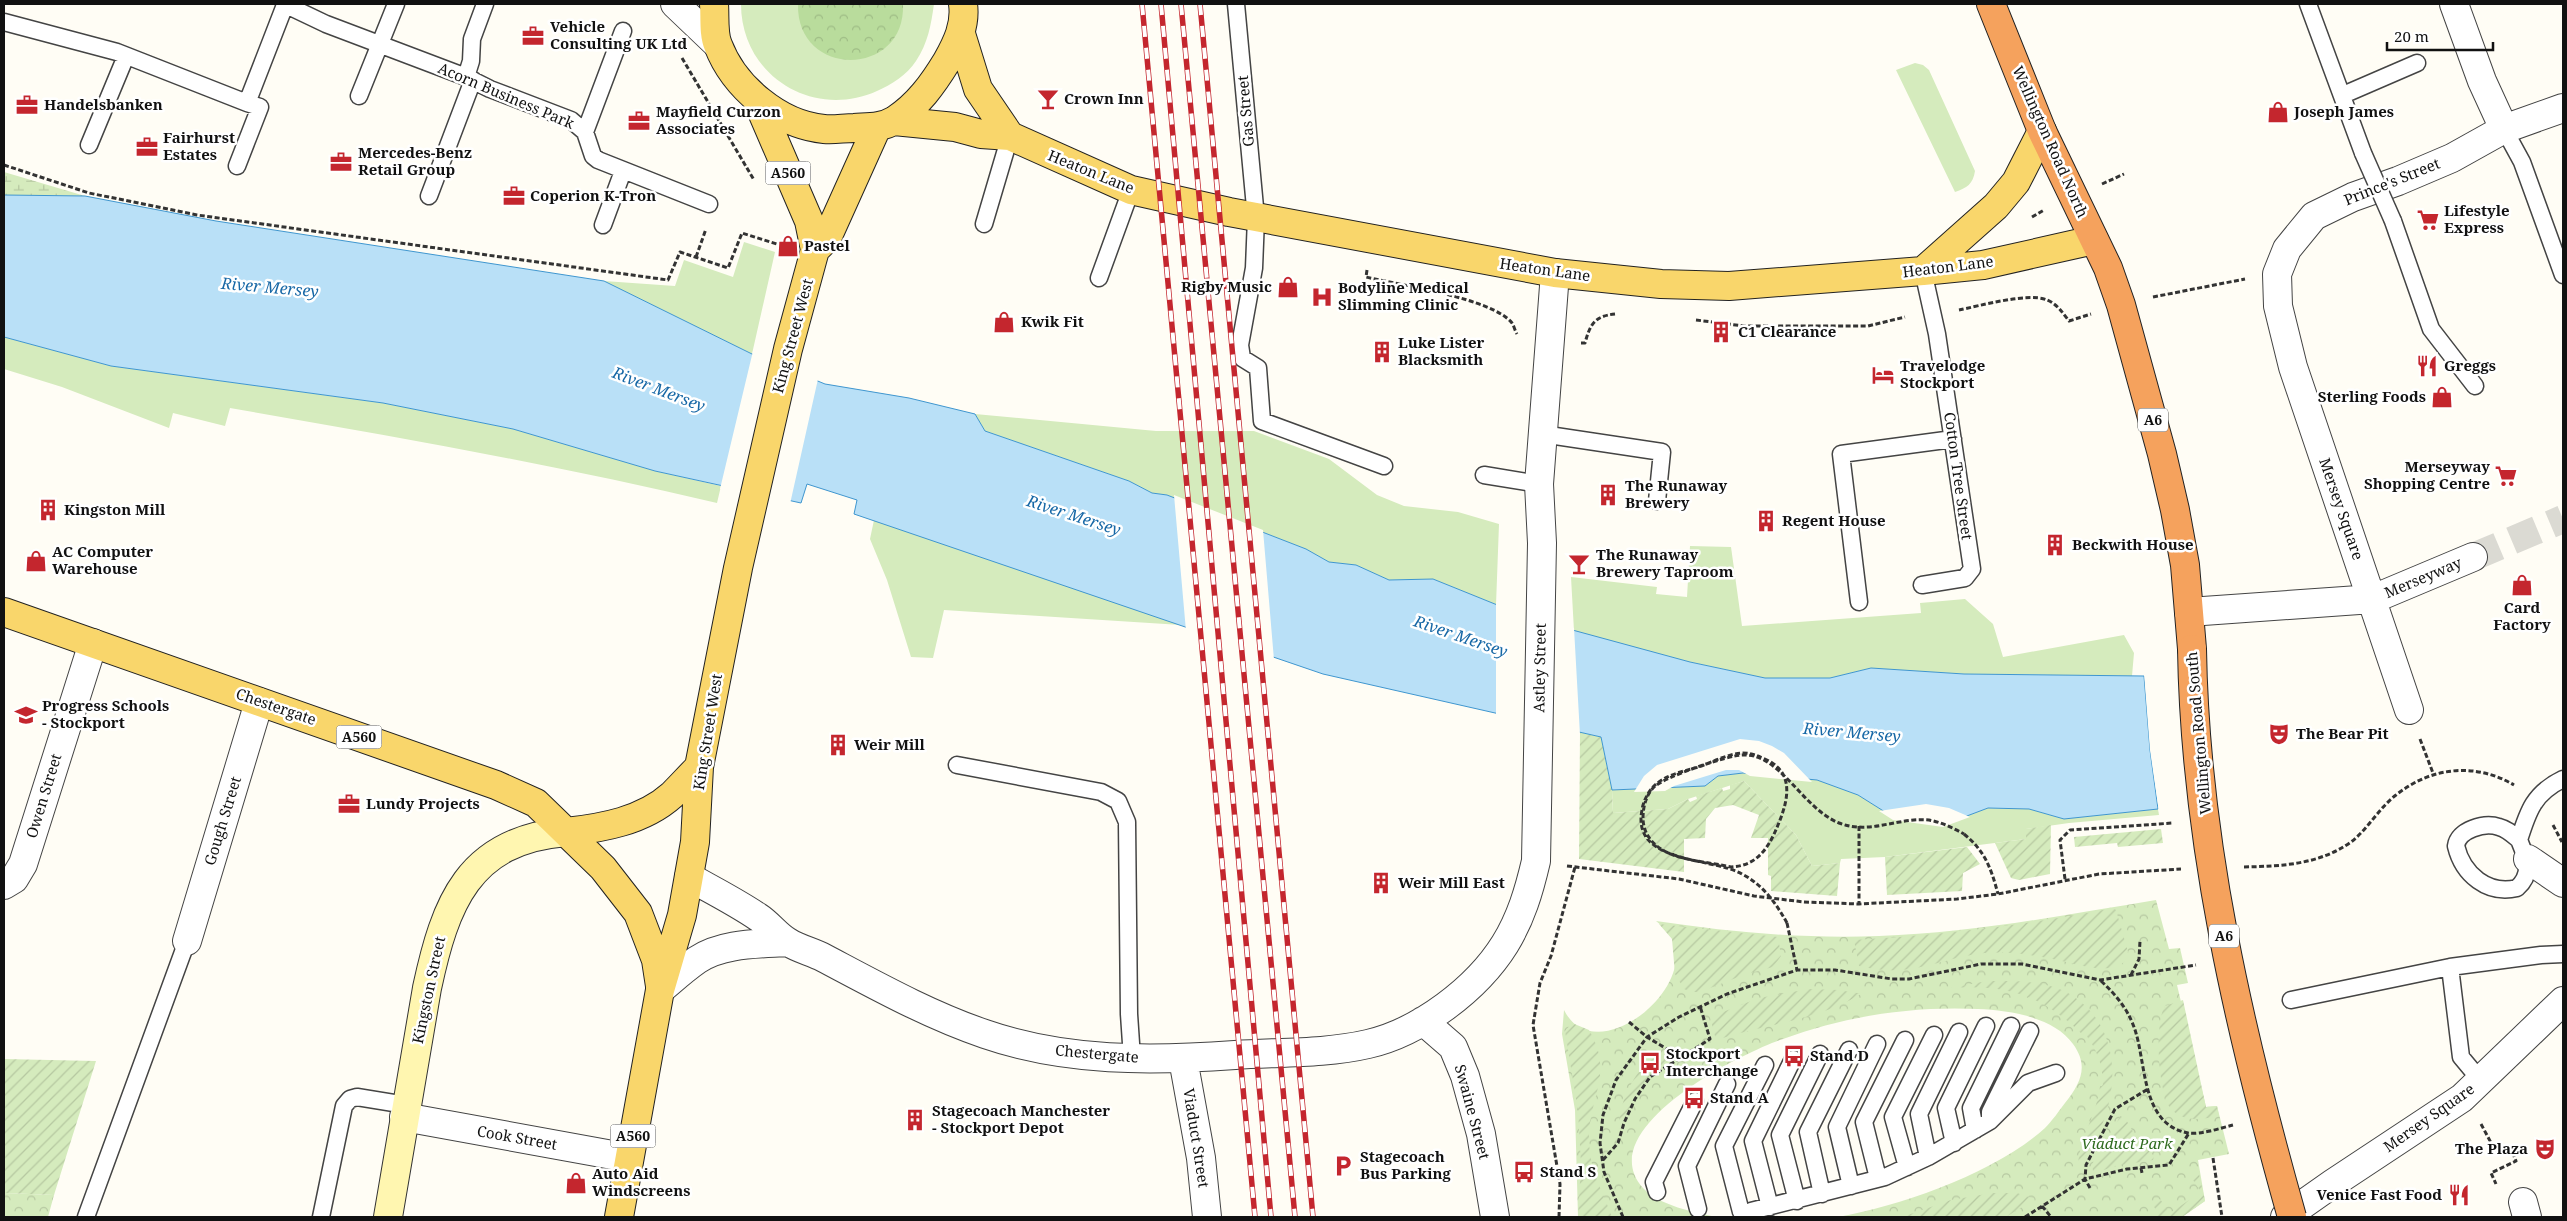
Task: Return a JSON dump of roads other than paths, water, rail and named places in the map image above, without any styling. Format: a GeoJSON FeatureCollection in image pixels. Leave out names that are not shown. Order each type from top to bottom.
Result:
{"type":"FeatureCollection","features":[{"type":"Feature","properties":{"kind":"highway","name":"Wellington Road North"},"geometry":{"type":"LineString","coordinates":[[1991,4],[2042,131],[2113,278]]}},
{"type":"Feature","properties":{"kind":"highway","name":"Wellington Road South"},"geometry":{"type":"LineString","coordinates":[[2113,278],[2136,353],[2167,473],[2185,565],[2198,759],[2212,863],[2228,957],[2245,1036],[2292,1217]]}},
{"type":"Feature","properties":{"kind":"main road"},"geometry":{"type":"LineString","coordinates":[[714,4],[717,44],[728,63],[756,98]]}},
{"type":"Feature","properties":{"kind":"main road"},"geometry":{"type":"LineString","coordinates":[[886,124],[932,87],[964,12]]}},
{"type":"Feature","properties":{"kind":"main road"},"geometry":{"type":"LineString","coordinates":[[964,12],[978,90],[1010,136]]}},
{"type":"Feature","properties":{"kind":"main road","name":"Heaton Lane"},"geometry":{"type":"LineString","coordinates":[[756,98],[782,116],[823,129],[886,124],[955,127],[981,134],[1010,136],[1131,190],[1256,218],[1555,273],[1661,284],[1729,286],[1983,265],[2094,240]]}},
{"type":"Feature","properties":{"kind":"main road","name":"King Street West"},"geometry":{"type":"LineString","coordinates":[[619,1217],[660,990],[682,915],[690,877],[699,767],[754,496],[788,349],[802,249],[809,221],[756,98]]}},
{"type":"Feature","properties":{"kind":"main road","name":"King Street West"},"geometry":{"type":"LineString","coordinates":[[802,249],[827,238],[886,124]]}},
{"type":"Feature","properties":{"kind":"main road"},"geometry":{"type":"LineString","coordinates":[[1923,271],[1996,206],[2016,182],[2042,131]]}},
{"type":"Feature","properties":{"kind":"main road","name":"Chestergate"},"geometry":{"type":"LineString","coordinates":[[4,612],[496,785],[536,803],[603,868],[638,913],[656,960],[660,990]]}},
{"type":"Feature","properties":{"kind":"main road"},"geometry":{"type":"LineString","coordinates":[[566,832],[606,827],[652,808],[671,796],[699,767]]}},
{"type":"Feature","properties":{"kind":"street"},"geometry":{"type":"LineString","coordinates":[[675,4],[717,44]]}},
{"type":"Feature","properties":{"kind":"street"},"geometry":{"type":"LineString","coordinates":[[2454,4],[2482,81],[2504,130]]}},
{"type":"Feature","properties":{"kind":"street","name":"Prince's Street"},"geometry":{"type":"LineString","coordinates":[[2278,306],[2277,274],[2287,249],[2314,216],[2353,197],[2398,182],[2452,158],[2504,130],[2563,108]]}},
{"type":"Feature","properties":{"kind":"street","name":"Astley Street"},"geometry":{"type":"LineString","coordinates":[[1423,1021],[1455,999],[1489,964],[1504,946],[1529,894],[1537,845],[1542,543],[1539,484],[1555,273]]}},
{"type":"Feature","properties":{"kind":"street","name":"Mersey Square"},"geometry":{"type":"LineString","coordinates":[[2278,306],[2293,367],[2409,710]]}},
{"type":"Feature","properties":{"kind":"street","name":"Merseyway"},"geometry":{"type":"LineString","coordinates":[[2189,612],[2372,599],[2473,557]]}},
{"type":"Feature","properties":{"kind":"street","name":"Owen Street"},"geometry":{"type":"LineString","coordinates":[[4,884],[14,878],[23,864],[93,643]]}},
{"type":"Feature","properties":{"kind":"street","name":"Gough Street"},"geometry":{"type":"LineString","coordinates":[[187,940],[260,702]]}},
{"type":"Feature","properties":{"kind":"street","name":"Kingston Street"},"geometry":{"type":"LineString","coordinates":[[388,1217],[405,1111],[435,951],[450,905],[465,881],[492,856],[528,839],[566,832]]}},
{"type":"Feature","properties":{"kind":"street"},"geometry":{"type":"LineString","coordinates":[[2523,850],[2563,883]]}},
{"type":"Feature","properties":{"kind":"street","name":"Chestergate"},"geometry":{"type":"LineString","coordinates":[[690,877],[759,918],[788,942],[818,955],[897,998],[986,1034],[1062,1054],[1183,1059],[1368,1044],[1396,1035],[1423,1021]]}},
{"type":"Feature","properties":{"kind":"street","name":"Chestergate"},"geometry":{"type":"LineString","coordinates":[[660,990],[698,959],[721,950],[738,945],[788,942]]}},
{"type":"Feature","properties":{"kind":"street","name":"Mersey Square"},"geometry":{"type":"LineString","coordinates":[[2285,1217],[2462,1098],[2563,1001]]}},
{"type":"Feature","properties":{"kind":"street","name":"Swaine Street"},"geometry":{"type":"LineString","coordinates":[[1423,1021],[1453,1047],[1464,1076],[1481,1134],[1495,1217]]}},
{"type":"Feature","properties":{"kind":"street","name":"Viaduct Street"},"geometry":{"type":"LineString","coordinates":[[1183,1059],[1201,1158],[1207,1217]]}},
{"type":"Feature","properties":{"kind":"street","name":"Cook Street"},"geometry":{"type":"LineString","coordinates":[[405,1111],[629,1158]]}},
{"type":"Feature","properties":{"kind":"lane","name":"Acorn Business Park"},"geometry":{"type":"LineString","coordinates":[[247,103],[284,4],[380,44],[470,78],[490,89],[571,120],[585,132],[593,156],[623,171],[709,204]]}},
{"type":"Feature","properties":{"kind":"lane"},"geometry":{"type":"LineString","coordinates":[[359,96],[396,4]]}},
{"type":"Feature","properties":{"kind":"lane"},"geometry":{"type":"LineString","coordinates":[[429,196],[470,78],[472,39],[485,4]]}},
{"type":"Feature","properties":{"kind":"lane","name":"Gas Street"},"geometry":{"type":"LineString","coordinates":[[1236,4],[1256,218],[1254,268],[1240,345],[1242,358],[1258,368],[1262,421],[1384,466]]}},
{"type":"Feature","properties":{"kind":"lane"},"geometry":{"type":"LineString","coordinates":[[2308,4],[2363,153],[2393,221],[2431,329],[2475,386]]}},
{"type":"Feature","properties":{"kind":"lane"},"geometry":{"type":"LineString","coordinates":[[4,22],[126,56],[260,107],[237,166]]}},
{"type":"Feature","properties":{"kind":"lane"},"geometry":{"type":"LineString","coordinates":[[585,132],[623,31]]}},
{"type":"Feature","properties":{"kind":"lane"},"geometry":{"type":"LineString","coordinates":[[89,145],[126,56]]}},
{"type":"Feature","properties":{"kind":"lane"},"geometry":{"type":"LineString","coordinates":[[2344,101],[2416,63]]}},
{"type":"Feature","properties":{"kind":"lane"},"geometry":{"type":"LineString","coordinates":[[2504,130],[2522,162],[2563,275]]}},
{"type":"Feature","properties":{"kind":"lane"},"geometry":{"type":"LineString","coordinates":[[984,224],[1010,136]]}},
{"type":"Feature","properties":{"kind":"lane"},"geometry":{"type":"LineString","coordinates":[[603,226],[623,171]]}},
{"type":"Feature","properties":{"kind":"lane"},"geometry":{"type":"LineString","coordinates":[[1099,278],[1131,190]]}},
{"type":"Feature","properties":{"kind":"lane","name":"Cotton Tree Street"},"geometry":{"type":"LineString","coordinates":[[1922,585],[1965,578],[1972,569],[1938,334],[1923,271]]}},
{"type":"Feature","properties":{"kind":"lane"},"geometry":{"type":"LineString","coordinates":[[1542,434],[1662,452],[1657,500]]}},
{"type":"Feature","properties":{"kind":"lane"},"geometry":{"type":"LineString","coordinates":[[1859,602],[1841,454],[1953,439]]}},
{"type":"Feature","properties":{"kind":"lane"},"geometry":{"type":"LineString","coordinates":[[1484,475],[1539,484]]}},
{"type":"Feature","properties":{"kind":"lane"},"geometry":{"type":"LineString","coordinates":[[957,766],[1101,792],[1118,800],[1127,822],[1129,1014],[1132,1058]]}},
{"type":"Feature","properties":{"kind":"lane"},"geometry":{"type":"LineString","coordinates":[[2523,850],[2527,815],[2538,796],[2547,787],[2563,779]]}},
{"type":"Feature","properties":{"kind":"lane"},"geometry":{"type":"LineString","coordinates":[[86,1217],[187,940]]}},
{"type":"Feature","properties":{"kind":"lane"},"geometry":{"type":"LineString","coordinates":[[2291,1000],[2450,967],[2541,955],[2563,954]]}},
{"type":"Feature","properties":{"kind":"lane"},"geometry":{"type":"LineString","coordinates":[[2450,967],[2461,1057],[2481,1081]]}},
{"type":"Feature","properties":{"kind":"lane"},"geometry":{"type":"LineString","coordinates":[[1954,1143],[1946,1108],[1986,1026]]}},
{"type":"Feature","properties":{"kind":"lane"},"geometry":{"type":"LineString","coordinates":[[1975,1130],[1971,1108],[2011,1026]]}},
{"type":"Feature","properties":{"kind":"lane"},"geometry":{"type":"LineString","coordinates":[[1990,1121],[1990,1112],[2030,1030]]}},
{"type":"Feature","properties":{"kind":"lane"},"geometry":{"type":"LineString","coordinates":[[1928,1157],[1919,1114],[1959,1032]]}},
{"type":"Feature","properties":{"kind":"lane"},"geometry":{"type":"LineString","coordinates":[[1907,1167],[1893,1117],[1934,1035]]}},
{"type":"Feature","properties":{"kind":"lane"},"geometry":{"type":"LineString","coordinates":[[1878,1178],[1864,1122],[1905,1040]]}},
{"type":"Feature","properties":{"kind":"lane"},"geometry":{"type":"LineString","coordinates":[[1851,1186],[1837,1127],[1878,1044]]}},
{"type":"Feature","properties":{"kind":"lane"},"geometry":{"type":"LineString","coordinates":[[1822,1194],[1808,1132],[1849,1050]]}},
{"type":"Feature","properties":{"kind":"lane"},"geometry":{"type":"LineString","coordinates":[[1797,1200],[1780,1136],[1820,1054]]}},
{"type":"Feature","properties":{"kind":"lane"},"geometry":{"type":"LineString","coordinates":[[1770,1207],[1753,1141],[1793,1059]]}},
{"type":"Feature","properties":{"kind":"lane"},"geometry":{"type":"LineString","coordinates":[[1764,1065],[1724,1146],[1746,1211],[1822,1194],[1878,1178],[1907,1167],[1954,1143],[1990,1121],[2028,1083],[2056,1073]]}},
{"type":"Feature","properties":{"kind":"lane"},"geometry":{"type":"LineString","coordinates":[[1698,1209],[1687,1166],[1727,1084]]}},
{"type":"Feature","properties":{"kind":"lane"},"geometry":{"type":"LineString","coordinates":[[321,1217],[344,1106],[350,1099],[357,1097],[405,1111]]}},
{"type":"Feature","properties":{"kind":"lane"},"geometry":{"type":"LineString","coordinates":[[1657,1192],[1654,1182],[1694,1101]]}},
{"type":"Feature","properties":{"kind":"water","name":"River Mersey"},"geometry":{"type":"Polygon","coordinates":[[[4,195],[85,196],[216,221],[604,281],[752,354],[825,384],[909,398],[975,414],[985,431],[1129,481],[1152,493],[1167,495],[1306,549],[1329,562],[1356,565],[1389,580],[1433,579],[1532,619],[1690,662],[1765,678],[1830,678],[1871,668],[1964,674],[2144,676],[2150,750],[2158,809],[2064,819],[2029,809],[1988,808],[1943,825],[1893,817],[1858,795],[1817,780],[1743,773],[1718,776],[1705,786],[1612,790],[1601,737],[1323,674],[854,514],[857,500],[807,484],[801,503],[655,471],[513,429],[383,403],[111,366],[4,337],[4,195]]]}},
{"type":"Feature","properties":{"kind":"tunnel"},"geometry":{"type":"LineString","coordinates":[[2473,557],[2563,519]]}},
{"type":"Feature","properties":{"kind":"railway"},"geometry":{"type":"LineString","coordinates":[[1142,4],[1255,1217]]}},
{"type":"Feature","properties":{"kind":"railway"},"geometry":{"type":"LineString","coordinates":[[1161,4],[1271,1217]]}},
{"type":"Feature","properties":{"kind":"railway"},"geometry":{"type":"LineString","coordinates":[[1181,4],[1295,1217]]}},
{"type":"Feature","properties":{"kind":"railway"},"geometry":{"type":"LineString","coordinates":[[1200,4],[1313,1217]]}},
{"type":"Feature","properties":{"kind":"place","name":"Vehicle Consulting UK Ltd"},"geometry":{"type":"Point","coordinates":[533,36]}},
{"type":"Feature","properties":{"kind":"place","name":"Crown Inn"},"geometry":{"type":"Point","coordinates":[1048,99]}},
{"type":"Feature","properties":{"kind":"place","name":"Handelsbanken"},"geometry":{"type":"Point","coordinates":[27,105]}},
{"type":"Feature","properties":{"kind":"place","name":"Joseph James"},"geometry":{"type":"Point","coordinates":[2278,112]}},
{"type":"Feature","properties":{"kind":"place","name":"Mayfield Curzon Associates"},"geometry":{"type":"Point","coordinates":[639,121]}},
{"type":"Feature","properties":{"kind":"place","name":"Fairhurst Estates"},"geometry":{"type":"Point","coordinates":[147,147]}},
{"type":"Feature","properties":{"kind":"place","name":"Mercedes-Benz Retail Group"},"geometry":{"type":"Point","coordinates":[341,162]}},
{"type":"Feature","properties":{"kind":"place","name":"Coperion K-Tron"},"geometry":{"type":"Point","coordinates":[514,196]}},
{"type":"Feature","properties":{"kind":"place","name":"Lifestyle Express"},"geometry":{"type":"Point","coordinates":[2428,220]}},
{"type":"Feature","properties":{"kind":"place","name":"Pastel"},"geometry":{"type":"Point","coordinates":[788,246]}},
{"type":"Feature","properties":{"kind":"place","name":"Rigby Music"},"geometry":{"type":"Point","coordinates":[1288,287]}},
{"type":"Feature","properties":{"kind":"place","name":"Bodyline Medical Slimming Clinic"},"geometry":{"type":"Point","coordinates":[1322,297]}},
{"type":"Feature","properties":{"kind":"place","name":"Kwik Fit"},"geometry":{"type":"Point","coordinates":[1004,322]}},
{"type":"Feature","properties":{"kind":"place","name":"C1 Clearance"},"geometry":{"type":"Point","coordinates":[1721,332]}},
{"type":"Feature","properties":{"kind":"place","name":"Luke Lister Blacksmith"},"geometry":{"type":"Point","coordinates":[1382,352]}},
{"type":"Feature","properties":{"kind":"place","name":"Greggs"},"geometry":{"type":"Point","coordinates":[2427,366]}},
{"type":"Feature","properties":{"kind":"place","name":"Travelodge Stockport"},"geometry":{"type":"Point","coordinates":[1883,375]}},
{"type":"Feature","properties":{"kind":"place","name":"Sterling Foods"},"geometry":{"type":"Point","coordinates":[2442,397]}},
{"type":"Feature","properties":{"kind":"place","name":"Merseyway Shopping Centre"},"geometry":{"type":"Point","coordinates":[2506,476]}},
{"type":"Feature","properties":{"kind":"place","name":"The Runaway Brewery"},"geometry":{"type":"Point","coordinates":[1608,495]}},
{"type":"Feature","properties":{"kind":"place","name":"Kingston Mill"},"geometry":{"type":"Point","coordinates":[48,510]}},
{"type":"Feature","properties":{"kind":"place","name":"Regent House"},"geometry":{"type":"Point","coordinates":[1766,521]}},
{"type":"Feature","properties":{"kind":"place","name":"Beckwith House"},"geometry":{"type":"Point","coordinates":[2055,545]}},
{"type":"Feature","properties":{"kind":"place","name":"AC Computer Warehouse"},"geometry":{"type":"Point","coordinates":[36,561]}},
{"type":"Feature","properties":{"kind":"place","name":"The Runaway Brewery Taproom"},"geometry":{"type":"Point","coordinates":[1579,564]}},
{"type":"Feature","properties":{"kind":"place","name":"Card Factory"},"geometry":{"type":"Point","coordinates":[2522,585]}},
{"type":"Feature","properties":{"kind":"place","name":"Progress Schools - Stockport"},"geometry":{"type":"Point","coordinates":[26,715]}},
{"type":"Feature","properties":{"kind":"place","name":"The Bear Pit"},"geometry":{"type":"Point","coordinates":[2279,734]}},
{"type":"Feature","properties":{"kind":"place","name":"Weir Mill"},"geometry":{"type":"Point","coordinates":[838,745]}},
{"type":"Feature","properties":{"kind":"place","name":"Lundy Projects"},"geometry":{"type":"Point","coordinates":[349,804]}},
{"type":"Feature","properties":{"kind":"place","name":"Weir Mill East"},"geometry":{"type":"Point","coordinates":[1381,883]}},
{"type":"Feature","properties":{"kind":"place","name":"Stand D"},"geometry":{"type":"Point","coordinates":[1794,1056]}},
{"type":"Feature","properties":{"kind":"place","name":"Stockport Interchange"},"geometry":{"type":"Point","coordinates":[1650,1063]}},
{"type":"Feature","properties":{"kind":"place","name":"Stand A"},"geometry":{"type":"Point","coordinates":[1694,1098]}},
{"type":"Feature","properties":{"kind":"place","name":"Stagecoach Manchester - Stockport Depot"},"geometry":{"type":"Point","coordinates":[915,1120]}},
{"type":"Feature","properties":{"kind":"place","name":"The Plaza"},"geometry":{"type":"Point","coordinates":[2545,1149]}},
{"type":"Feature","properties":{"kind":"place","name":"Stagecoach Bus Parking"},"geometry":{"type":"Point","coordinates":[1343,1166]}},
{"type":"Feature","properties":{"kind":"place","name":"Stand S"},"geometry":{"type":"Point","coordinates":[1524,1172]}},
{"type":"Feature","properties":{"kind":"place","name":"Auto Aid Windscreens"},"geometry":{"type":"Point","coordinates":[576,1183]}},
{"type":"Feature","properties":{"kind":"place","name":"Venice Fast Food"},"geometry":{"type":"Point","coordinates":[2459,1195]}},
{"type":"Feature","properties":{"kind":"park label","name":"Viaduct Park"},"geometry":{"type":"Point","coordinates":[2127,1144]}}]}
